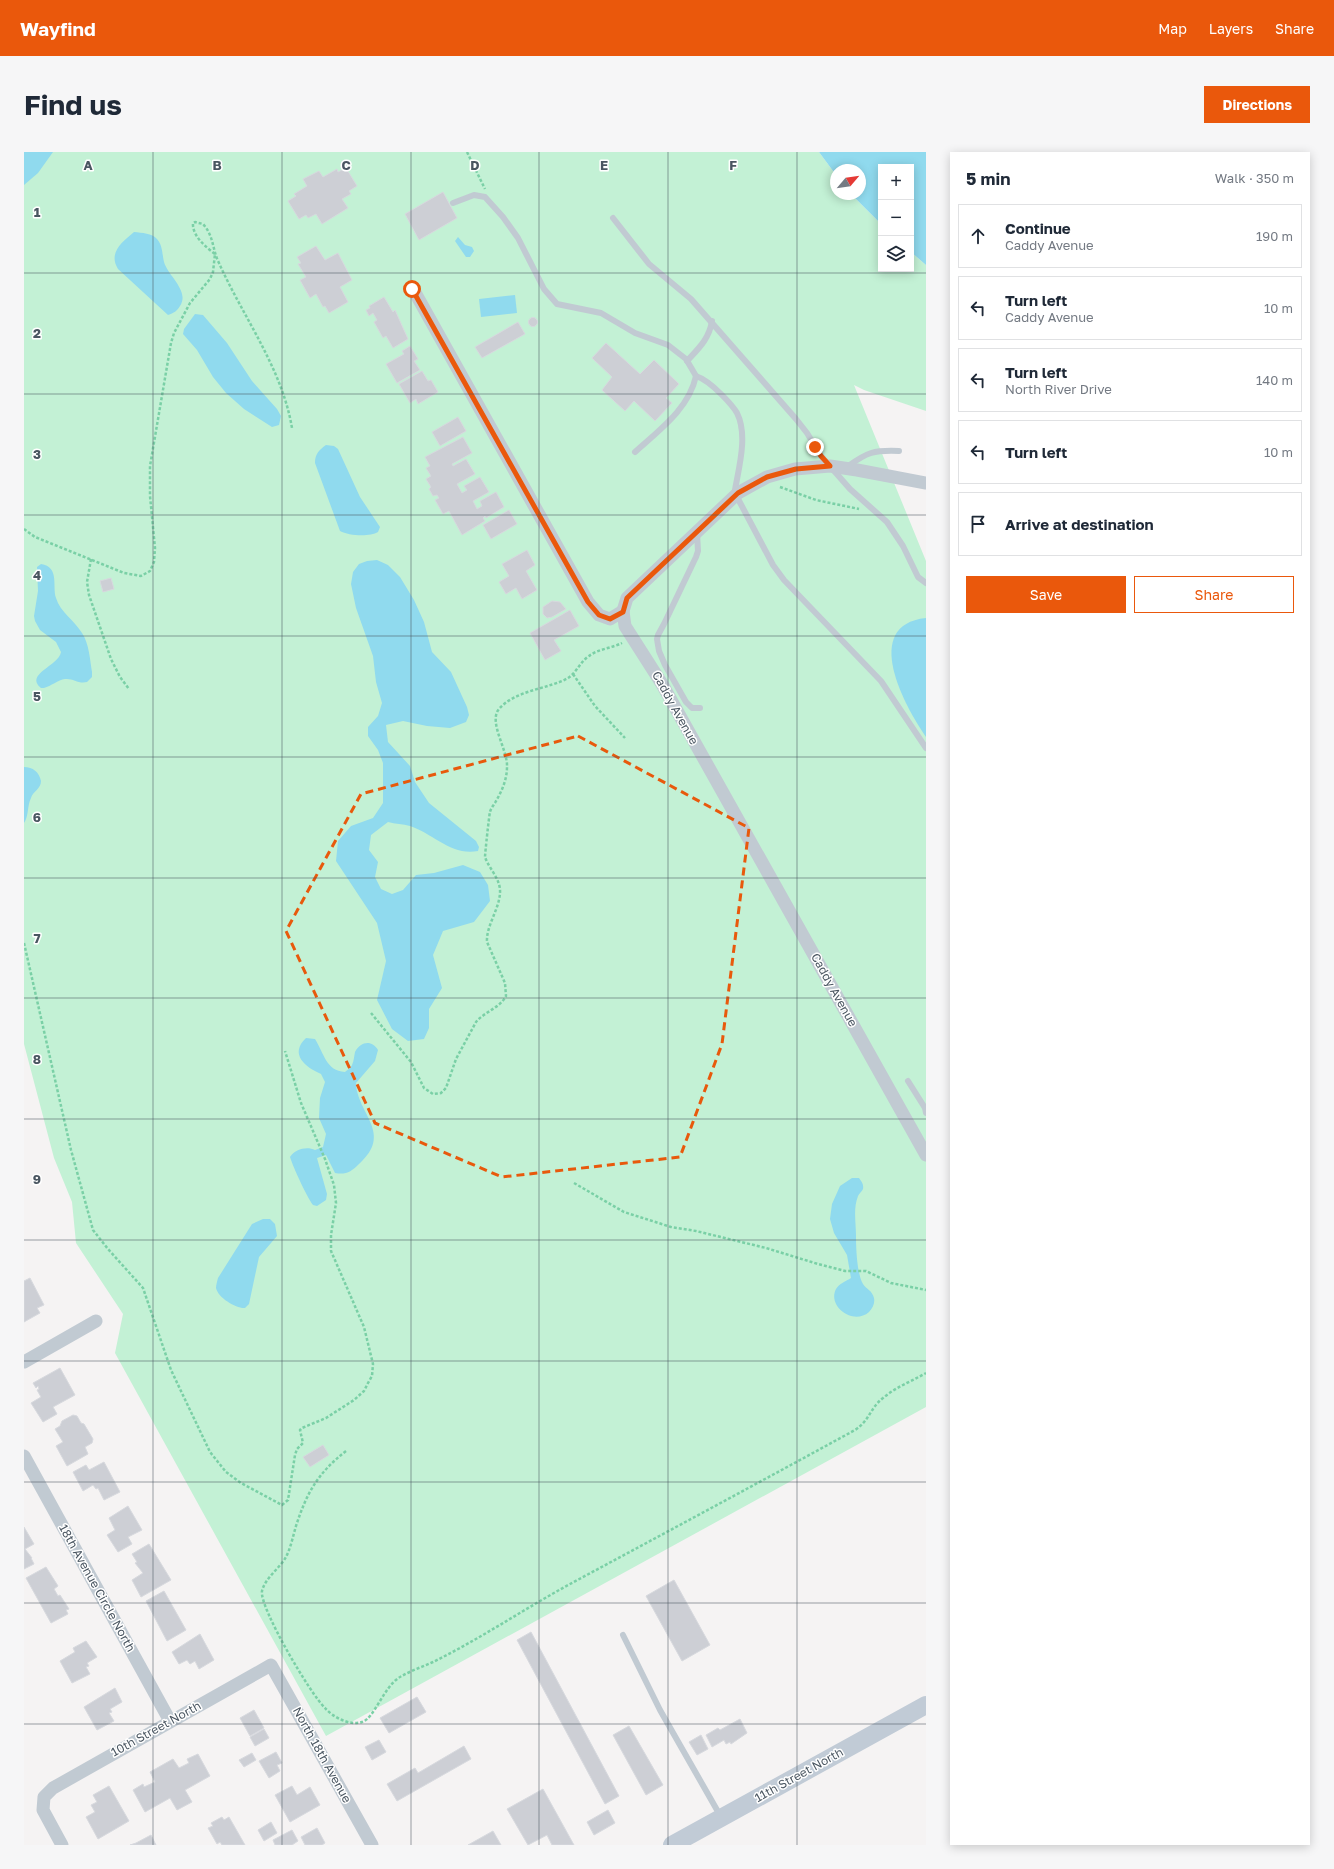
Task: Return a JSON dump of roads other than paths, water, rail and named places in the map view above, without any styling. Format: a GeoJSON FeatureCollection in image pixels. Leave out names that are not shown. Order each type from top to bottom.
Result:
{"type":"FeatureCollection","features":[{"type":"Feature","properties":{"kind":"street"},"geometry":{"type":"LineString","coordinates":[[412,289],[588,602],[599,615],[610,619],[623,612],[627,598],[697,531],[736,495],[764,479],[796,469],[830,466],[926,483]]}},
{"type":"Feature","properties":{"kind":"street","name":"Caddy Avenue"},"geometry":{"type":"LineString","coordinates":[[623,612],[625,626],[662,684],[926,1155]]}},
{"type":"Feature","properties":{"kind":"street"},"geometry":{"type":"LineString","coordinates":[[24,1362],[96,1321]]}},
{"type":"Feature","properties":{"kind":"street","name":"18th Avenue Circle North"},"geometry":{"type":"LineString","coordinates":[[24,1456],[170,1721]]}},
{"type":"Feature","properties":{"kind":"street","name":"10th Street North"},"geometry":{"type":"LineString","coordinates":[[62,1845],[43,1810],[44,1797],[53,1788],[271,1665]]}},
{"type":"Feature","properties":{"kind":"street","name":"North 18th Avenue"},"geometry":{"type":"LineString","coordinates":[[271,1665],[372,1845]]}},
{"type":"Feature","properties":{"kind":"street","name":"11th Street North"},"geometry":{"type":"LineString","coordinates":[[672,1845],[926,1704]]}},
{"type":"Feature","properties":{"kind":"lane"},"geometry":{"type":"LineString","coordinates":[[453,203],[474,195],[485,198],[490,202],[518,238],[544,289],[557,304],[602,313],[635,333],[668,345],[687,360],[696,376],[702,378],[718,391],[737,412],[742,439],[735,490],[736,495],[773,565],[784,580],[881,681],[926,748]]}},
{"type":"Feature","properties":{"kind":"lane"},"geometry":{"type":"LineString","coordinates":[[613,218],[649,264],[691,299],[712,322],[796,419],[807,433],[821,456],[830,466],[887,522],[895,532],[918,577],[926,583]]}},
{"type":"Feature","properties":{"kind":"lane"},"geometry":{"type":"LineString","coordinates":[[687,360],[706,341],[710,333],[712,322]]}},
{"type":"Feature","properties":{"kind":"lane"},"geometry":{"type":"LineString","coordinates":[[635,452],[683,405],[696,376]]}},
{"type":"Feature","properties":{"kind":"lane"},"geometry":{"type":"LineString","coordinates":[[846,468],[864,454],[881,450],[899,451]]}},
{"type":"Feature","properties":{"kind":"lane"},"geometry":{"type":"LineString","coordinates":[[697,531],[698,546],[696,557],[657,639],[659,651],[665,665],[686,702],[692,708],[700,708]]}},
{"type":"Feature","properties":{"kind":"lane"},"geometry":{"type":"LineString","coordinates":[[908,1081],[925,1108],[926,1113]]}},
{"type":"Feature","properties":{"kind":"lane"},"geometry":{"type":"LineString","coordinates":[[623,1635],[660,1710],[721,1818]]}},
{"type":"Feature","properties":{"kind":"water"},"geometry":{"type":"Polygon","coordinates":[[[24,152],[53,152],[38,173],[24,185],[24,152]]]}},
{"type":"Feature","properties":{"kind":"water"},"geometry":{"type":"Polygon","coordinates":[[[819,152],[926,152],[926,265],[914,255],[914,164],[878,164],[878,221],[857,200],[866,200],[866,164],[830,164],[830,167],[819,152]]]}},
{"type":"Feature","properties":{"kind":"water"},"geometry":{"type":"Polygon","coordinates":[[[134,232],[147,234],[157,239],[162,250],[166,267],[180,289],[182,300],[180,306],[176,311],[168,315],[118,269],[115,263],[118,248],[134,232]]]}},
{"type":"Feature","properties":{"kind":"water"},"geometry":{"type":"Polygon","coordinates":[[[458,237],[465,245],[472,247],[474,251],[470,257],[466,257],[455,241],[458,237]]]}},
{"type":"Feature","properties":{"kind":"water"},"geometry":{"type":"Polygon","coordinates":[[[515,295],[517,313],[481,317],[479,299],[515,295]]]}},
{"type":"Feature","properties":{"kind":"water"},"geometry":{"type":"Polygon","coordinates":[[[195,314],[203,315],[227,343],[252,381],[277,409],[281,416],[279,425],[272,427],[244,409],[226,393],[213,377],[197,350],[183,334],[184,329],[195,314]]]}},
{"type":"Feature","properties":{"kind":"water"},"geometry":{"type":"Polygon","coordinates":[[[326,445],[334,446],[338,449],[360,497],[380,527],[378,532],[370,535],[359,535],[340,531],[315,463],[318,452],[326,445]]]}},
{"type":"Feature","properties":{"kind":"water"},"geometry":{"type":"Polygon","coordinates":[[[377,560],[388,565],[400,577],[414,600],[424,622],[432,652],[451,672],[467,707],[469,715],[466,722],[450,728],[427,726],[403,721],[386,725],[388,742],[410,766],[415,782],[429,803],[476,841],[479,847],[478,851],[468,852],[459,850],[410,826],[388,822],[371,835],[369,850],[378,862],[375,877],[381,889],[392,894],[403,890],[416,875],[434,873],[463,865],[480,872],[488,885],[490,901],[474,922],[443,931],[433,955],[442,988],[429,1009],[429,1028],[424,1039],[408,1041],[392,1029],[377,1000],[386,961],[377,923],[336,861],[338,841],[351,826],[373,818],[383,803],[383,763],[378,750],[368,736],[368,727],[378,716],[382,703],[376,682],[373,656],[356,608],[351,584],[353,572],[359,564],[377,560]]]}},
{"type":"Feature","properties":{"kind":"water"},"geometry":{"type":"Polygon","coordinates":[[[41,564],[51,569],[58,603],[79,629],[86,642],[92,672],[92,677],[87,682],[65,679],[44,688],[41,688],[37,683],[39,674],[55,662],[61,652],[56,642],[40,630],[35,621],[34,616],[38,591],[37,567],[41,564]]]}},
{"type":"Feature","properties":{"kind":"water"},"geometry":{"type":"Polygon","coordinates":[[[926,618],[926,737],[917,724],[899,688],[893,669],[891,651],[895,635],[906,624],[926,618]]]}},
{"type":"Feature","properties":{"kind":"water"},"geometry":{"type":"Polygon","coordinates":[[[24,767],[30,768],[39,775],[41,784],[31,798],[27,817],[24,823],[24,767]]]}},
{"type":"Feature","properties":{"kind":"water"},"geometry":{"type":"Polygon","coordinates":[[[306,1038],[315,1039],[330,1065],[339,1071],[345,1072],[350,1068],[353,1062],[357,1048],[363,1044],[370,1043],[378,1050],[375,1061],[356,1083],[358,1094],[374,1133],[373,1143],[369,1153],[359,1164],[351,1171],[342,1174],[335,1173],[326,1155],[317,1158],[327,1194],[326,1200],[317,1206],[313,1205],[307,1196],[290,1157],[292,1154],[301,1149],[308,1148],[315,1150],[323,1147],[326,1134],[319,1118],[320,1098],[325,1082],[321,1074],[305,1064],[299,1055],[301,1044],[306,1038]]]}},
{"type":"Feature","properties":{"kind":"water"},"geometry":{"type":"Polygon","coordinates":[[[852,1178],[859,1178],[863,1187],[863,1190],[856,1201],[855,1211],[858,1268],[863,1284],[872,1293],[874,1300],[872,1309],[869,1312],[863,1316],[856,1317],[843,1312],[835,1302],[834,1295],[837,1287],[851,1278],[847,1255],[834,1233],[830,1219],[832,1204],[840,1186],[852,1178]]]}},
{"type":"Feature","properties":{"kind":"water"},"geometry":{"type":"Polygon","coordinates":[[[263,1219],[270,1219],[275,1224],[277,1236],[259,1257],[249,1304],[245,1308],[237,1307],[224,1299],[217,1292],[216,1288],[218,1278],[252,1224],[263,1219]]]}}]}
